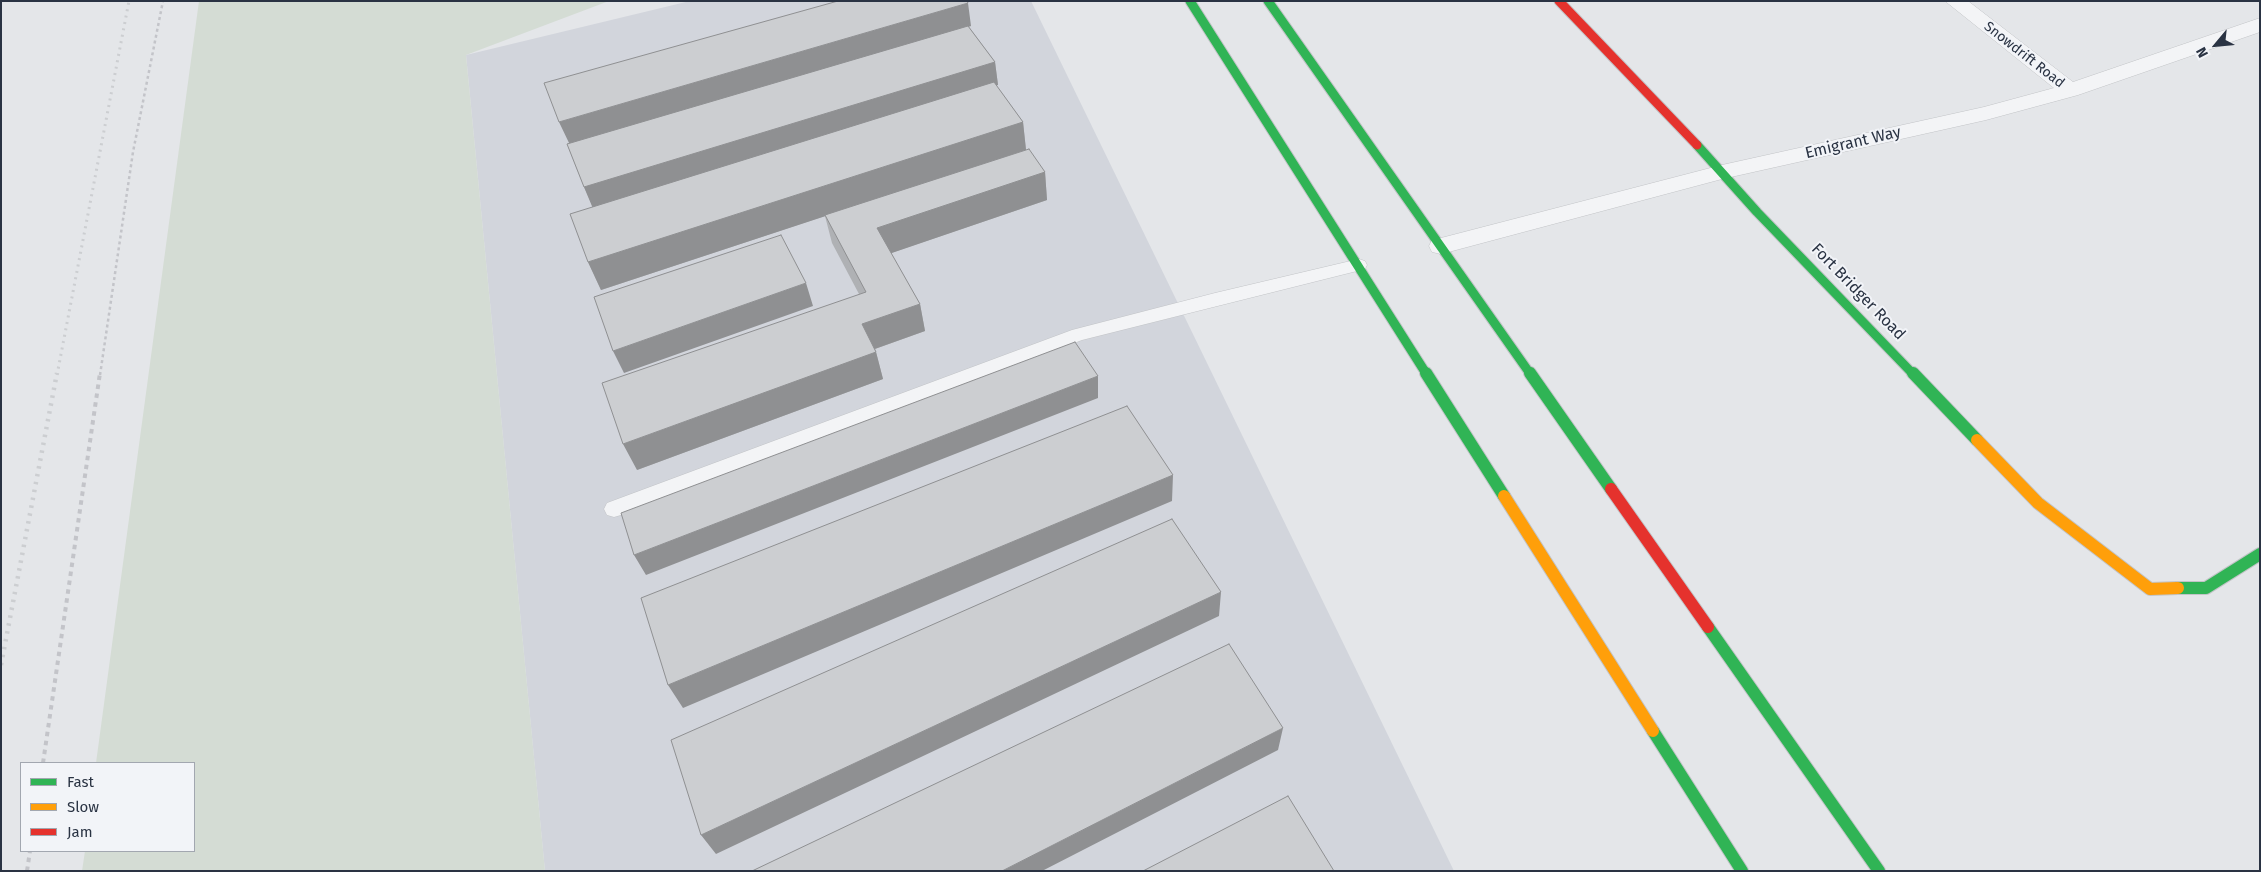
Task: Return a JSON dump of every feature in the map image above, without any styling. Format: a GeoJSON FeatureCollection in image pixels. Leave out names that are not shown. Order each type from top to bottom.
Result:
{"type":"FeatureCollection","features":[{"type":"Feature","properties":{"kind":"main road"},"geometry":{"type":"LineString","coordinates":[[1190,1],[1742,871]]}},
{"type":"Feature","properties":{"kind":"main road"},"geometry":{"type":"LineString","coordinates":[[1268,1],[1879,871]]}},
{"type":"Feature","properties":{"kind":"main road","name":"Fort Bridger Road"},"geometry":{"type":"LineString","coordinates":[[1559,1],[1722,172],[1757,212],[2038,503],[2150,589],[2206,588],[2260,554]]}},
{"type":"Feature","properties":{"kind":"street","name":"Snowdrift Road"},"geometry":{"type":"LineString","coordinates":[[1955,1],[2070,90]]}},
{"type":"Feature","properties":{"kind":"street","name":"Emigrant Way"},"geometry":{"type":"LineString","coordinates":[[1441,246],[1722,172],[1986,113],[2070,90],[2251,29],[2260,24]]}},
{"type":"Feature","properties":{"kind":"lane"},"geometry":{"type":"LineString","coordinates":[[614,509],[1078,335],[1215,299],[1359,265]]}},
{"type":"Feature","properties":{"kind":"path"},"geometry":{"type":"LineString","coordinates":[[43,762],[132,152],[163,1]]}},
{"type":"Feature","properties":{"kind":"path"},"geometry":{"type":"LineString","coordinates":[[27,871],[30,852]]}},
{"type":"Feature","properties":{"kind":"shaded area"},"geometry":{"type":"Polygon","coordinates":[[[199,1],[609,1],[466,55],[545,871],[82,871],[85,852],[195,852],[195,762],[96,762],[199,1]]]}},
{"type":"Feature","properties":{"kind":"shaded area"},"geometry":{"type":"Polygon","coordinates":[[[690,1],[1031,1],[1454,871],[545,871],[466,55],[690,1]]]}},
{"type":"Feature","properties":{"kind":"building"},"geometry":{"type":"Polygon","coordinates":[[[838,1],[967,1],[968,3],[559,122],[544,83],[838,1]]]}},
{"type":"Feature","properties":{"kind":"building"},"geometry":{"type":"Polygon","coordinates":[[[968,26],[995,62],[584,187],[567,144],[968,26]]]}},
{"type":"Feature","properties":{"kind":"building"},"geometry":{"type":"Polygon","coordinates":[[[994,82],[1023,122],[588,262],[570,214],[994,82]]]}},
{"type":"Feature","properties":{"kind":"building"},"geometry":{"type":"Polygon","coordinates":[[[1029,149],[1045,172],[877,228],[920,304],[862,324],[876,352],[623,444],[602,383],[866,292],[825,215],[1029,149]]]}},
{"type":"Feature","properties":{"kind":"building"},"geometry":{"type":"Polygon","coordinates":[[[781,235],[806,283],[613,351],[594,297],[781,235]]]}},
{"type":"Feature","properties":{"kind":"building"},"geometry":{"type":"Polygon","coordinates":[[[1075,342],[1098,376],[634,555],[621,513],[1075,342]]]}},
{"type":"Feature","properties":{"kind":"building"},"geometry":{"type":"Polygon","coordinates":[[[1127,406],[1173,475],[668,685],[641,598],[1127,406]]]}},
{"type":"Feature","properties":{"kind":"building"},"geometry":{"type":"Polygon","coordinates":[[[1172,519],[1221,592],[701,835],[671,740],[1172,519]]]}},
{"type":"Feature","properties":{"kind":"building"},"geometry":{"type":"Polygon","coordinates":[[[1229,644],[1283,728],[1002,871],[752,871],[1229,644]]]}},
{"type":"Feature","properties":{"kind":"building"},"geometry":{"type":"Polygon","coordinates":[[[1288,796],[1334,871],[1143,871],[1288,796]]]}},
{"type":"Feature","properties":{"kind":"railway"},"geometry":{"type":"LineString","coordinates":[[57,375],[129,1]]}},
{"type":"Feature","properties":{"kind":"railway"},"geometry":{"type":"LineString","coordinates":[[1,665],[57,373]]}},
{"type":"Feature","properties":{"kind":"traffic: fast"},"geometry":{"type":"LineString","coordinates":[[1190,1],[1504,496]]}},
{"type":"Feature","properties":{"kind":"traffic: fast"},"geometry":{"type":"LineString","coordinates":[[1268,1],[1611,489]]}},
{"type":"Feature","properties":{"kind":"traffic: fast"},"geometry":{"type":"LineString","coordinates":[[1697,145],[1757,212],[1977,440]]}},
{"type":"Feature","properties":{"kind":"traffic: fast"},"geometry":{"type":"LineString","coordinates":[[2178,588],[2206,588],[2260,554]]}},
{"type":"Feature","properties":{"kind":"traffic: fast"},"geometry":{"type":"LineString","coordinates":[[1708,627],[1879,871]]}},
{"type":"Feature","properties":{"kind":"traffic: fast"},"geometry":{"type":"LineString","coordinates":[[1653,731],[1742,871]]}},
{"type":"Feature","properties":{"kind":"traffic: slow"},"geometry":{"type":"LineString","coordinates":[[1977,440],[2038,503],[2150,589],[2178,588]]}},
{"type":"Feature","properties":{"kind":"traffic: slow"},"geometry":{"type":"LineString","coordinates":[[1504,496],[1653,731]]}},
{"type":"Feature","properties":{"kind":"traffic: jam"},"geometry":{"type":"LineString","coordinates":[[1559,1],[1697,145]]}},
{"type":"Feature","properties":{"kind":"traffic: jam"},"geometry":{"type":"LineString","coordinates":[[1611,489],[1708,627]]}}]}
